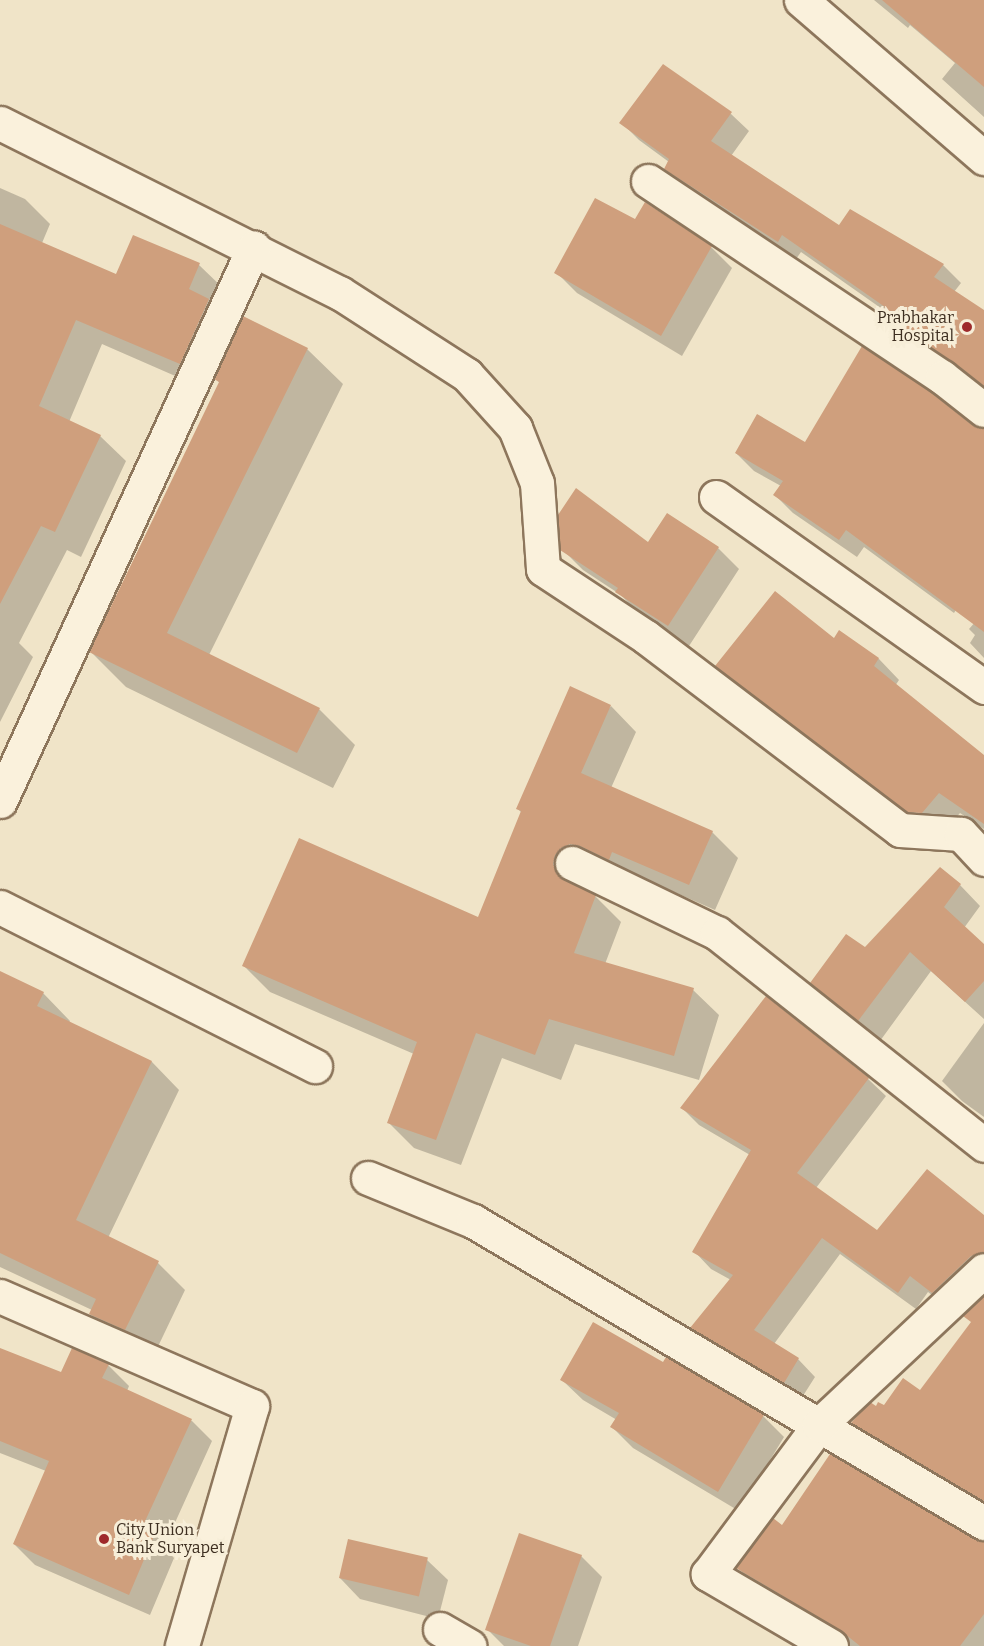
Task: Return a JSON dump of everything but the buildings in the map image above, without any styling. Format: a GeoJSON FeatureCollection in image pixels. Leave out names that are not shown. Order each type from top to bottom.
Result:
{"type":"FeatureCollection","features":[{"type":"Feature","properties":{"kind":"street"},"geometry":{"type":"LineString","coordinates":[[801,0],[984,158]]}},
{"type":"Feature","properties":{"kind":"street"},"geometry":{"type":"LineString","coordinates":[[0,123],[254,247],[340,292],[467,375],[515,428],[537,483],[543,569],[646,637],[900,830],[961,834],[984,859]]}},
{"type":"Feature","properties":{"kind":"street"},"geometry":{"type":"LineString","coordinates":[[648,181],[942,376],[984,410]]}},
{"type":"Feature","properties":{"kind":"street"},"geometry":{"type":"LineString","coordinates":[[0,801],[254,247]]}},
{"type":"Feature","properties":{"kind":"street"},"geometry":{"type":"LineString","coordinates":[[716,497],[984,687]]}},
{"type":"Feature","properties":{"kind":"street"},"geometry":{"type":"LineString","coordinates":[[573,863],[717,933],[984,1145]]}},
{"type":"Feature","properties":{"kind":"street"},"geometry":{"type":"LineString","coordinates":[[0,907],[315,1066]]}},
{"type":"Feature","properties":{"kind":"street"},"geometry":{"type":"LineString","coordinates":[[368,1178],[473,1221],[984,1523]]}},
{"type":"Feature","properties":{"kind":"street"},"geometry":{"type":"LineString","coordinates":[[831,1646],[708,1574],[819,1425],[984,1270]]}},
{"type":"Feature","properties":{"kind":"street"},"geometry":{"type":"LineString","coordinates":[[0,1296],[252,1406],[183,1646]]}},
{"type":"Feature","properties":{"kind":"street"},"geometry":{"type":"LineString","coordinates":[[440,1629],[469,1646]]}},
{"type":"Feature","properties":{"kind":"place","name":"Prabhakar Hospital"},"geometry":{"type":"Point","coordinates":[967,327]}},
{"type":"Feature","properties":{"kind":"place","name":"City Union Bank Suryapet"},"geometry":{"type":"Point","coordinates":[104,1539]}}]}
